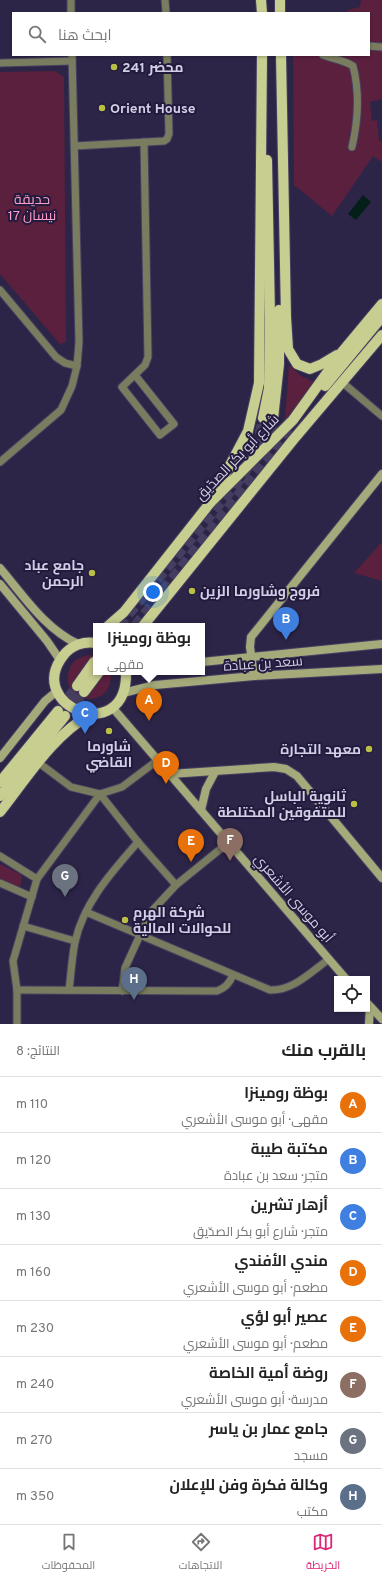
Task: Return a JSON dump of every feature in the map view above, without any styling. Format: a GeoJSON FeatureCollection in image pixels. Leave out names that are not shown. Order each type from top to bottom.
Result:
{"type":"FeatureCollection","features":[{"type":"Feature","properties":{"kind":"main road"},"geometry":{"type":"LineString","coordinates":[[262,0],[262,12]]}},
{"type":"Feature","properties":{"kind":"main road"},"geometry":{"type":"LineString","coordinates":[[280,0],[280,12]]}},
{"type":"Feature","properties":{"kind":"main road"},"geometry":{"type":"LineString","coordinates":[[210,502],[248,431],[259,383],[262,56]]}},
{"type":"Feature","properties":{"kind":"main road"},"geometry":{"type":"LineString","coordinates":[[281,56],[288,349],[297,364],[310,368],[322,364],[342,352]]}},
{"type":"Feature","properties":{"kind":"main road"},"geometry":{"type":"LineString","coordinates":[[262,100],[268,165],[270,316],[268,418],[280,364],[279,252],[283,142]]}},
{"type":"Feature","properties":{"kind":"main road","name":"شارع أبو بكر الصدّيق"},"geometry":{"type":"LineString","coordinates":[[111,623],[124,612],[210,502],[293,420],[342,352],[382,304]]}},
{"type":"Feature","properties":{"kind":"main road"},"geometry":{"type":"LineString","coordinates":[[294,423],[382,318]]}},
{"type":"Feature","properties":{"kind":"main road","name":"شارع أبو بكر الصدّيق"},"geometry":{"type":"LineString","coordinates":[[145,623],[293,440],[343,383],[382,335]]}},
{"type":"Feature","properties":{"kind":"main road"},"geometry":{"type":"LineString","coordinates":[[254,676],[250,647],[252,636],[382,474]]}},
{"type":"Feature","properties":{"kind":"main road"},"geometry":{"type":"LineString","coordinates":[[0,568],[46,622],[62,636],[78,644]]}},
{"type":"Feature","properties":{"kind":"main road"},"geometry":{"type":"LineString","coordinates":[[0,584],[47,641],[60,660]]}},
{"type":"Feature","properties":{"kind":"main road"},"geometry":{"type":"LineString","coordinates":[[92,714],[79,712],[68,706],[57,690],[55,681],[56,670],[60,660],[71,648],[78,644],[93,641]]}},
{"type":"Feature","properties":{"kind":"main road","name":"سعد بن عبادة"},"geometry":{"type":"LineString","coordinates":[[205,662],[382,644]]}},
{"type":"Feature","properties":{"kind":"main road"},"geometry":{"type":"LineString","coordinates":[[93,664],[80,689],[96,675]]}},
{"type":"Feature","properties":{"kind":"main road","name":"سعد بن عبادة"},"geometry":{"type":"LineString","coordinates":[[123,693],[155,685],[254,676],[382,668]]}},
{"type":"Feature","properties":{"kind":"main road"},"geometry":{"type":"LineString","coordinates":[[0,812],[39,763],[75,723],[92,714],[102,712],[112,707],[123,693],[126,683],[126,675]]}},
{"type":"Feature","properties":{"kind":"main road"},"geometry":{"type":"LineString","coordinates":[[0,758],[45,701],[57,690]]}},
{"type":"Feature","properties":{"kind":"main road","name":"أبو موسى الأشعري"},"geometry":{"type":"LineString","coordinates":[[112,707],[343,976]]}},
{"type":"Feature","properties":{"kind":"main road"},"geometry":{"type":"LineString","coordinates":[[0,782],[61,713],[0,796]]}},
{"type":"Feature","properties":{"kind":"main road"},"geometry":{"type":"LineString","coordinates":[[170,774],[274,767],[292,772],[382,878]]}},
{"type":"Feature","properties":{"kind":"main road"},"geometry":{"type":"LineString","coordinates":[[201,810],[206,790],[215,772]]}},
{"type":"Feature","properties":{"kind":"main road"},"geometry":{"type":"LineString","coordinates":[[370,1006],[382,1019]]}},
{"type":"Feature","properties":{"kind":"main road"},"geometry":{"type":"LineString","coordinates":[[369,1012],[370,1024]]}},
{"type":"Feature","properties":{"kind":"street"},"geometry":{"type":"LineString","coordinates":[[71,0],[71,12]]}},
{"type":"Feature","properties":{"kind":"street"},"geometry":{"type":"LineString","coordinates":[[165,0],[166,12]]}},
{"type":"Feature","properties":{"kind":"street"},"geometry":{"type":"LineString","coordinates":[[370,46],[382,47]]}},
{"type":"Feature","properties":{"kind":"street"},"geometry":{"type":"LineString","coordinates":[[75,146],[164,141],[167,139],[169,134],[167,56]]}},
{"type":"Feature","properties":{"kind":"street"},"geometry":{"type":"LineString","coordinates":[[326,56],[334,59],[345,60],[353,66],[357,80],[357,124],[352,148]]}},
{"type":"Feature","properties":{"kind":"street"},"geometry":{"type":"LineString","coordinates":[[0,63],[72,58],[79,342],[77,366],[72,386],[61,410],[0,462]]}},
{"type":"Feature","properties":{"kind":"street"},"geometry":{"type":"LineString","coordinates":[[135,375],[174,424],[160,435],[122,387],[145,365],[148,357],[144,142]]}},
{"type":"Feature","properties":{"kind":"street"},"geometry":{"type":"LineString","coordinates":[[0,290],[56,357],[65,364],[77,366]]}},
{"type":"Feature","properties":{"kind":"street"},"geometry":{"type":"LineString","coordinates":[[343,383],[382,416]]}},
{"type":"Feature","properties":{"kind":"street"},"geometry":{"type":"LineString","coordinates":[[39,763],[71,787],[100,794],[122,787],[158,760]]}},
{"type":"Feature","properties":{"kind":"street"},"geometry":{"type":"LineString","coordinates":[[100,794],[138,842],[176,885]]}},
{"type":"Feature","properties":{"kind":"street"},"geometry":{"type":"LineString","coordinates":[[18,1024],[17,990],[13,960],[37,878],[100,794]]}},
{"type":"Feature","properties":{"kind":"street"},"geometry":{"type":"LineString","coordinates":[[69,990],[75,941],[86,912],[102,883],[138,842]]}},
{"type":"Feature","properties":{"kind":"street"},"geometry":{"type":"LineString","coordinates":[[122,991],[125,968],[150,913],[176,885],[229,842]]}},
{"type":"Feature","properties":{"kind":"street"},"geometry":{"type":"LineString","coordinates":[[0,856],[37,878]]}},
{"type":"Feature","properties":{"kind":"street"},"geometry":{"type":"LineString","coordinates":[[0,883],[32,896]]}},
{"type":"Feature","properties":{"kind":"street"},"geometry":{"type":"LineString","coordinates":[[86,912],[270,990],[279,991],[288,988],[329,959]]}},
{"type":"Feature","properties":{"kind":"street"},"geometry":{"type":"LineString","coordinates":[[23,926],[75,941]]}},
{"type":"Feature","properties":{"kind":"street"},"geometry":{"type":"LineString","coordinates":[[17,990],[217,991],[224,988],[230,982],[233,975]]}},
{"type":"Feature","properties":{"kind":"green space"},"geometry":{"type":"Polygon","coordinates":[[[361,0],[382,0],[382,45],[370,46],[370,12],[347,12],[347,10],[360,7],[361,0]]]}},
{"type":"Feature","properties":{"kind":"green space"},"geometry":{"type":"Polygon","coordinates":[[[370,49],[382,49],[382,99],[370,102],[372,121],[377,120],[379,141],[382,142],[382,162],[373,156],[332,216],[294,185],[293,56],[370,56],[370,49]]]}},
{"type":"Feature","properties":{"kind":"green space","name":"حديقة 17 نيسان"},"geometry":{"type":"Polygon","coordinates":[[[55,71],[64,77],[66,342],[60,344],[0,274],[0,72],[55,71]]]}},
{"type":"Feature","properties":{"kind":"green space"},"geometry":{"type":"Polygon","coordinates":[[[289,365],[301,376],[314,382],[285,420],[289,365]]]}},
{"type":"Feature","properties":{"kind":"green space"},"geometry":{"type":"Polygon","coordinates":[[[382,542],[382,581],[354,573],[382,542]]]}},
{"type":"Feature","properties":{"kind":"green space"},"geometry":{"type":"Polygon","coordinates":[[[89,655],[93,656],[93,675],[111,675],[109,685],[103,694],[95,698],[86,698],[77,695],[70,688],[68,679],[70,668],[75,661],[89,655]]]}},
{"type":"Feature","properties":{"kind":"green space"},"geometry":{"type":"Polygon","coordinates":[[[0,864],[20,874],[22,877],[20,888],[0,878],[0,864]]]}},
{"type":"Feature","properties":{"kind":"shaded area"},"geometry":{"type":"Polygon","coordinates":[[[363,195],[371,202],[356,220],[348,214],[363,195]]]}},
{"type":"Feature","properties":{"kind":"tunnel"},"geometry":{"type":"LineString","coordinates":[[121,623],[243,476],[256,452],[263,418]]}},
{"type":"Feature","properties":{"kind":"tunnel"},"geometry":{"type":"LineString","coordinates":[[268,448],[273,419]]}},
{"type":"Feature","properties":{"kind":"tunnel"},"geometry":{"type":"LineString","coordinates":[[137,623],[291,428]]}},
{"type":"Feature","properties":{"kind":"tunnel"},"geometry":{"type":"LineString","coordinates":[[58,711],[77,686]]}},
{"type":"Feature","properties":{"kind":"tunnel"},"geometry":{"type":"LineString","coordinates":[[65,716],[84,692]]}},
{"type":"Feature","properties":{"kind":"place","name":"محضر 241"},"geometry":{"type":"Point","coordinates":[114,67]}},
{"type":"Feature","properties":{"kind":"place","name":"Orient House"},"geometry":{"type":"Point","coordinates":[102,108]}},
{"type":"Feature","properties":{"kind":"place","name":"جامع عباد الرحمن"},"geometry":{"type":"Point","coordinates":[92,573]}},
{"type":"Feature","properties":{"kind":"place","name":"فروج وشاورما الزين"},"geometry":{"type":"Point","coordinates":[192,591]}},
{"type":"Feature","properties":{"kind":"place","name":"مكتبة طيبة"},"geometry":{"type":"Point","coordinates":[286,640]}},
{"type":"Feature","properties":{"kind":"place","name":"بوظة رومينزا"},"geometry":{"type":"Point","coordinates":[149,721]}},
{"type":"Feature","properties":{"kind":"place","name":"شاورما القاضي"},"geometry":{"type":"Point","coordinates":[109,731]}},
{"type":"Feature","properties":{"kind":"place","name":"أزهار تشرين"},"geometry":{"type":"Point","coordinates":[85,734]}},
{"type":"Feature","properties":{"kind":"place","name":"معهد التجارة"},"geometry":{"type":"Point","coordinates":[369,749]}},
{"type":"Feature","properties":{"kind":"place","name":"مندي الأفندي"},"geometry":{"type":"Point","coordinates":[166,784]}},
{"type":"Feature","properties":{"kind":"place","name":"ثانوية الباسل للمتفوقين المختلطة"},"geometry":{"type":"Point","coordinates":[354,804]}},
{"type":"Feature","properties":{"kind":"place","name":"روضة أمية الخاصة"},"geometry":{"type":"Point","coordinates":[230,861]}},
{"type":"Feature","properties":{"kind":"place","name":"عصير أبو لؤي"},"geometry":{"type":"Point","coordinates":[191,862]}},
{"type":"Feature","properties":{"kind":"place","name":"جامع عمار بن ياسر"},"geometry":{"type":"Point","coordinates":[65,897]}},
{"type":"Feature","properties":{"kind":"place","name":"شركة الهرم للحوالات المالية"},"geometry":{"type":"Point","coordinates":[125,920]}},
{"type":"Feature","properties":{"kind":"place","name":"وكالة فكرة وفن للإعلان"},"geometry":{"type":"Point","coordinates":[134,1000]}}]}
